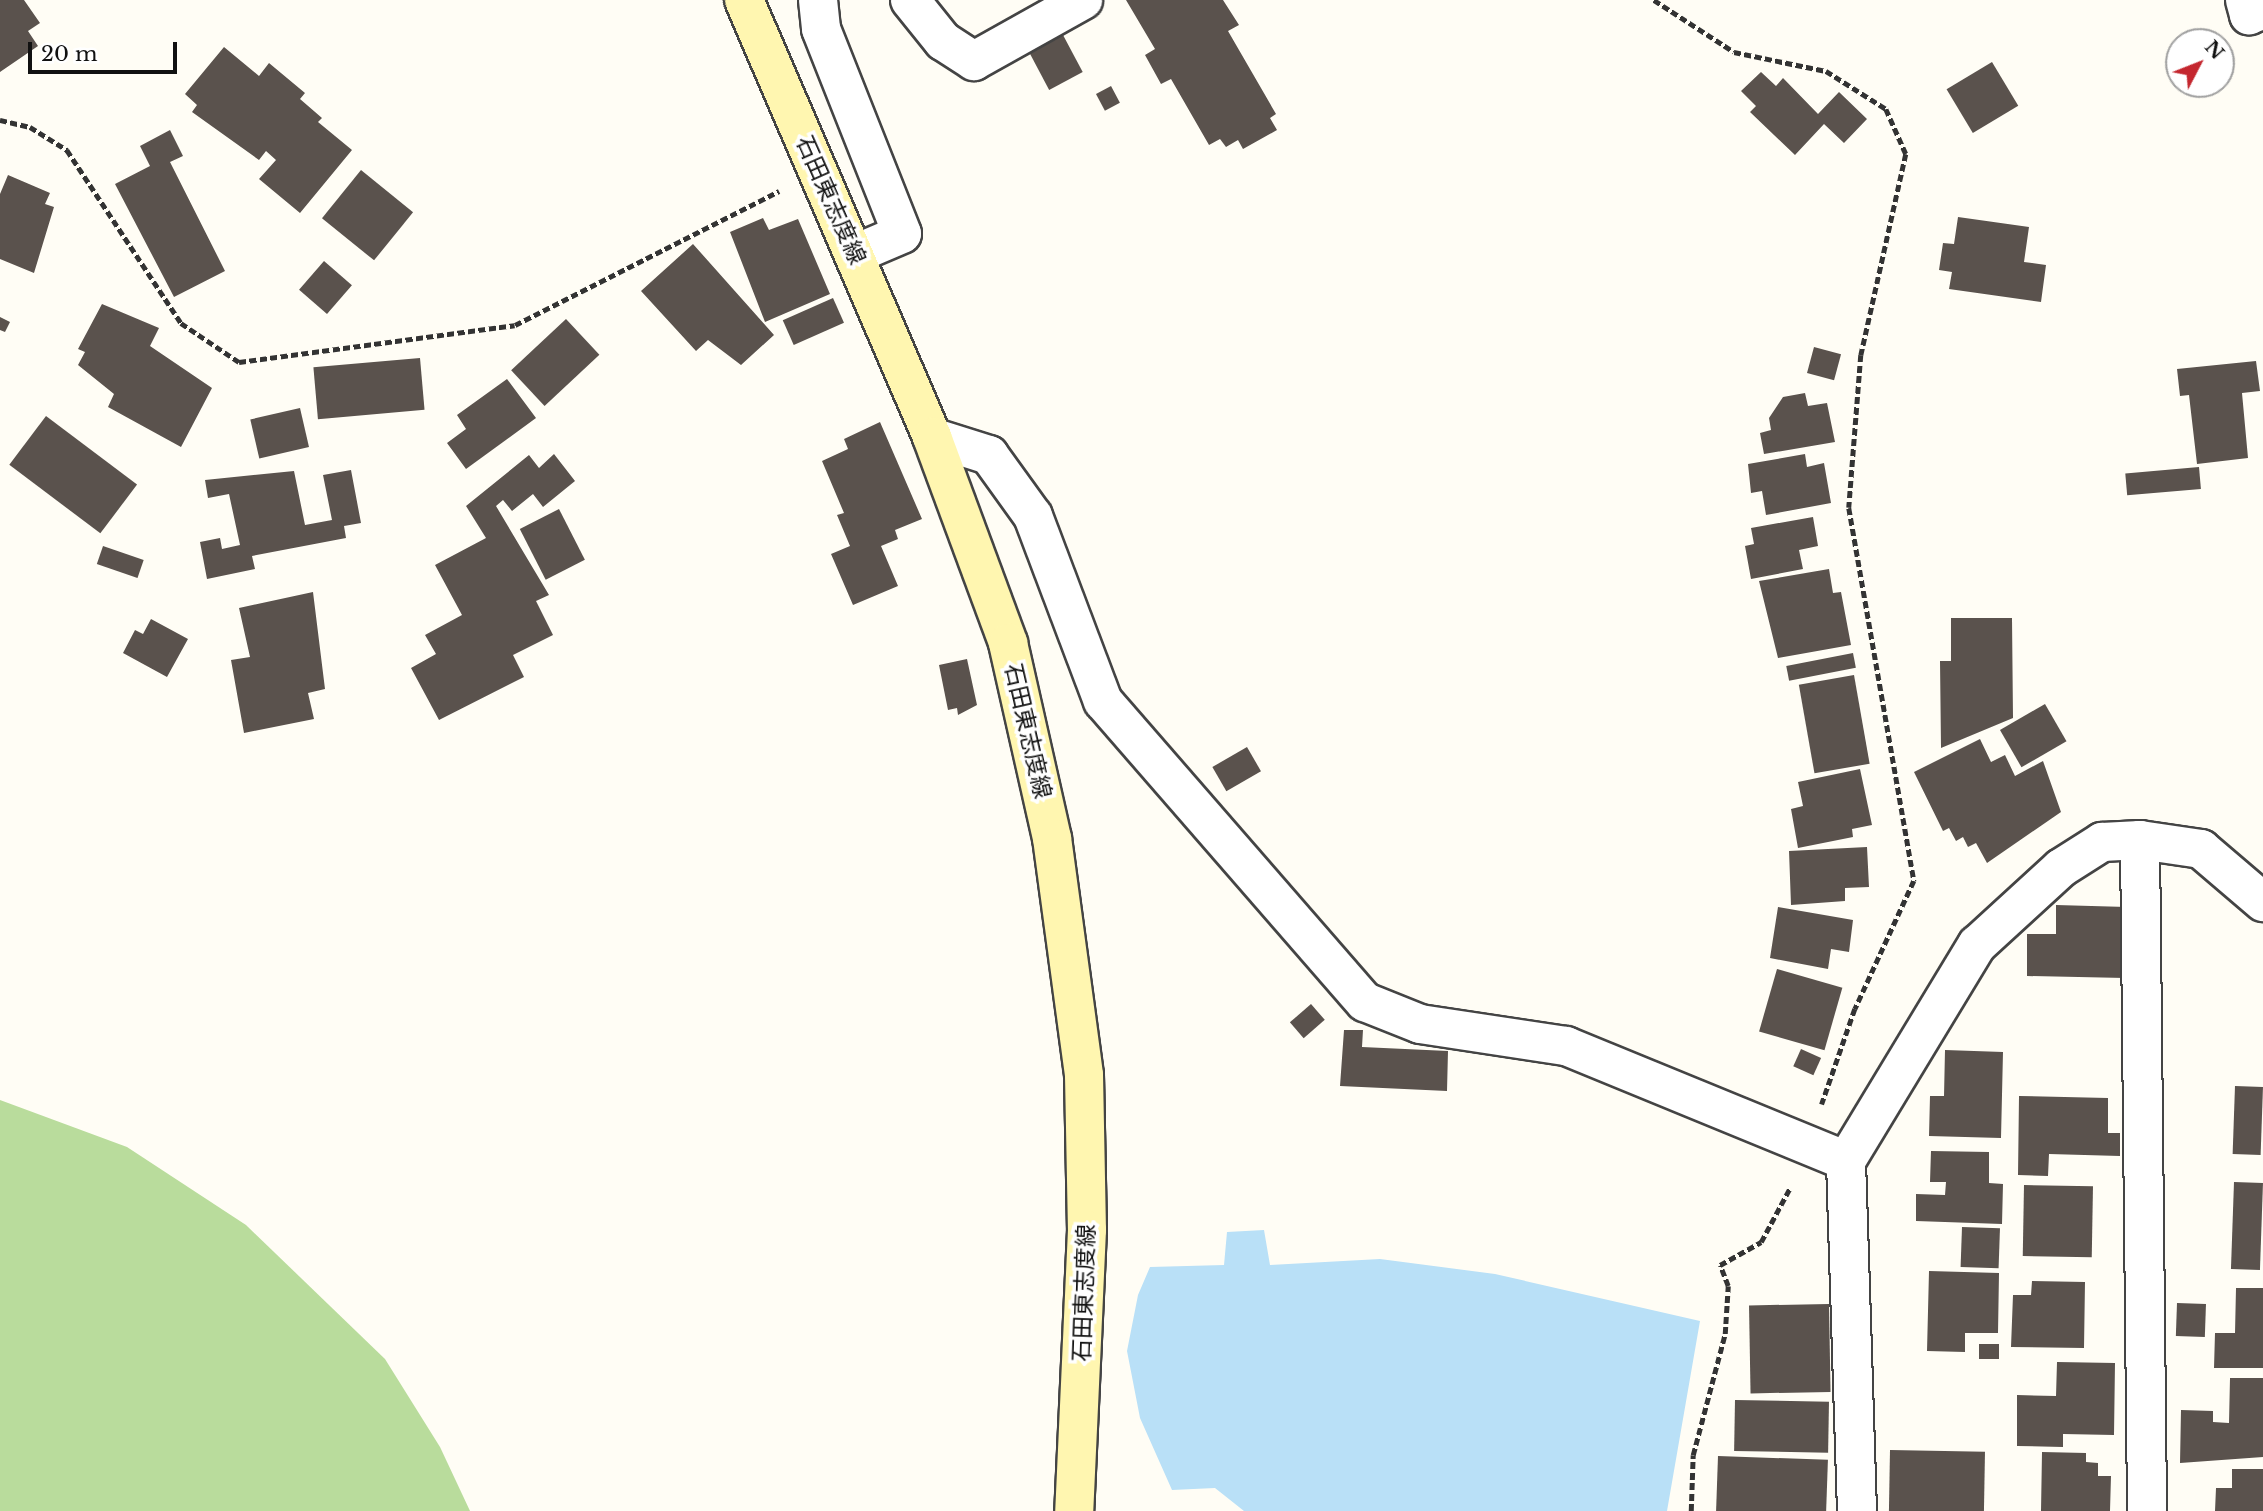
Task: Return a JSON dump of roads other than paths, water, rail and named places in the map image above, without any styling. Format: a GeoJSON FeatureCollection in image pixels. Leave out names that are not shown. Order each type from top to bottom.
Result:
{"type":"FeatureCollection","features":[{"type":"Feature","properties":{"kind":"main road","name":"石田東志度線"},"geometry":{"type":"LineString","coordinates":[[744,0],[820,171],[932,437],[1008,643],[1052,838],[1084,1075],[1087,1230],[1074,1511]]}},
{"type":"Feature","properties":{"kind":"street"},"geometry":{"type":"LineString","coordinates":[[818,0],[821,29],[902,234],[855,254]]}},
{"type":"Feature","properties":{"kind":"street"},"geometry":{"type":"LineString","coordinates":[[910,0],[943,41],[974,61],[1083,0]]}},
{"type":"Feature","properties":{"kind":"street"},"geometry":{"type":"LineString","coordinates":[[2245,0],[2249,15],[2263,10]]}},
{"type":"Feature","properties":{"kind":"street"},"geometry":{"type":"LineString","coordinates":[[932,437],[989,455],[1033,516],[1103,701],[1365,1002],[1420,1024],[1566,1046],[1846,1161]]}},
{"type":"Feature","properties":{"kind":"street"},"geometry":{"type":"LineString","coordinates":[[2140,840],[2147,1511]]}},
{"type":"Feature","properties":{"kind":"street"},"geometry":{"type":"LineString","coordinates":[[1857,1511],[1846,1161],[1977,945],[2061,868],[2102,842],[2140,840],[2201,849],[2263,902]]}},
{"type":"Feature","properties":{"kind":"water"},"geometry":{"type":"Polygon","coordinates":[[[1264,1230],[1270,1265],[1380,1259],[1495,1274],[1700,1321],[1667,1511],[1244,1511],[1215,1488],[1172,1490],[1140,1418],[1127,1351],[1138,1295],[1150,1267],[1224,1265],[1227,1232],[1264,1230]]]}}]}
